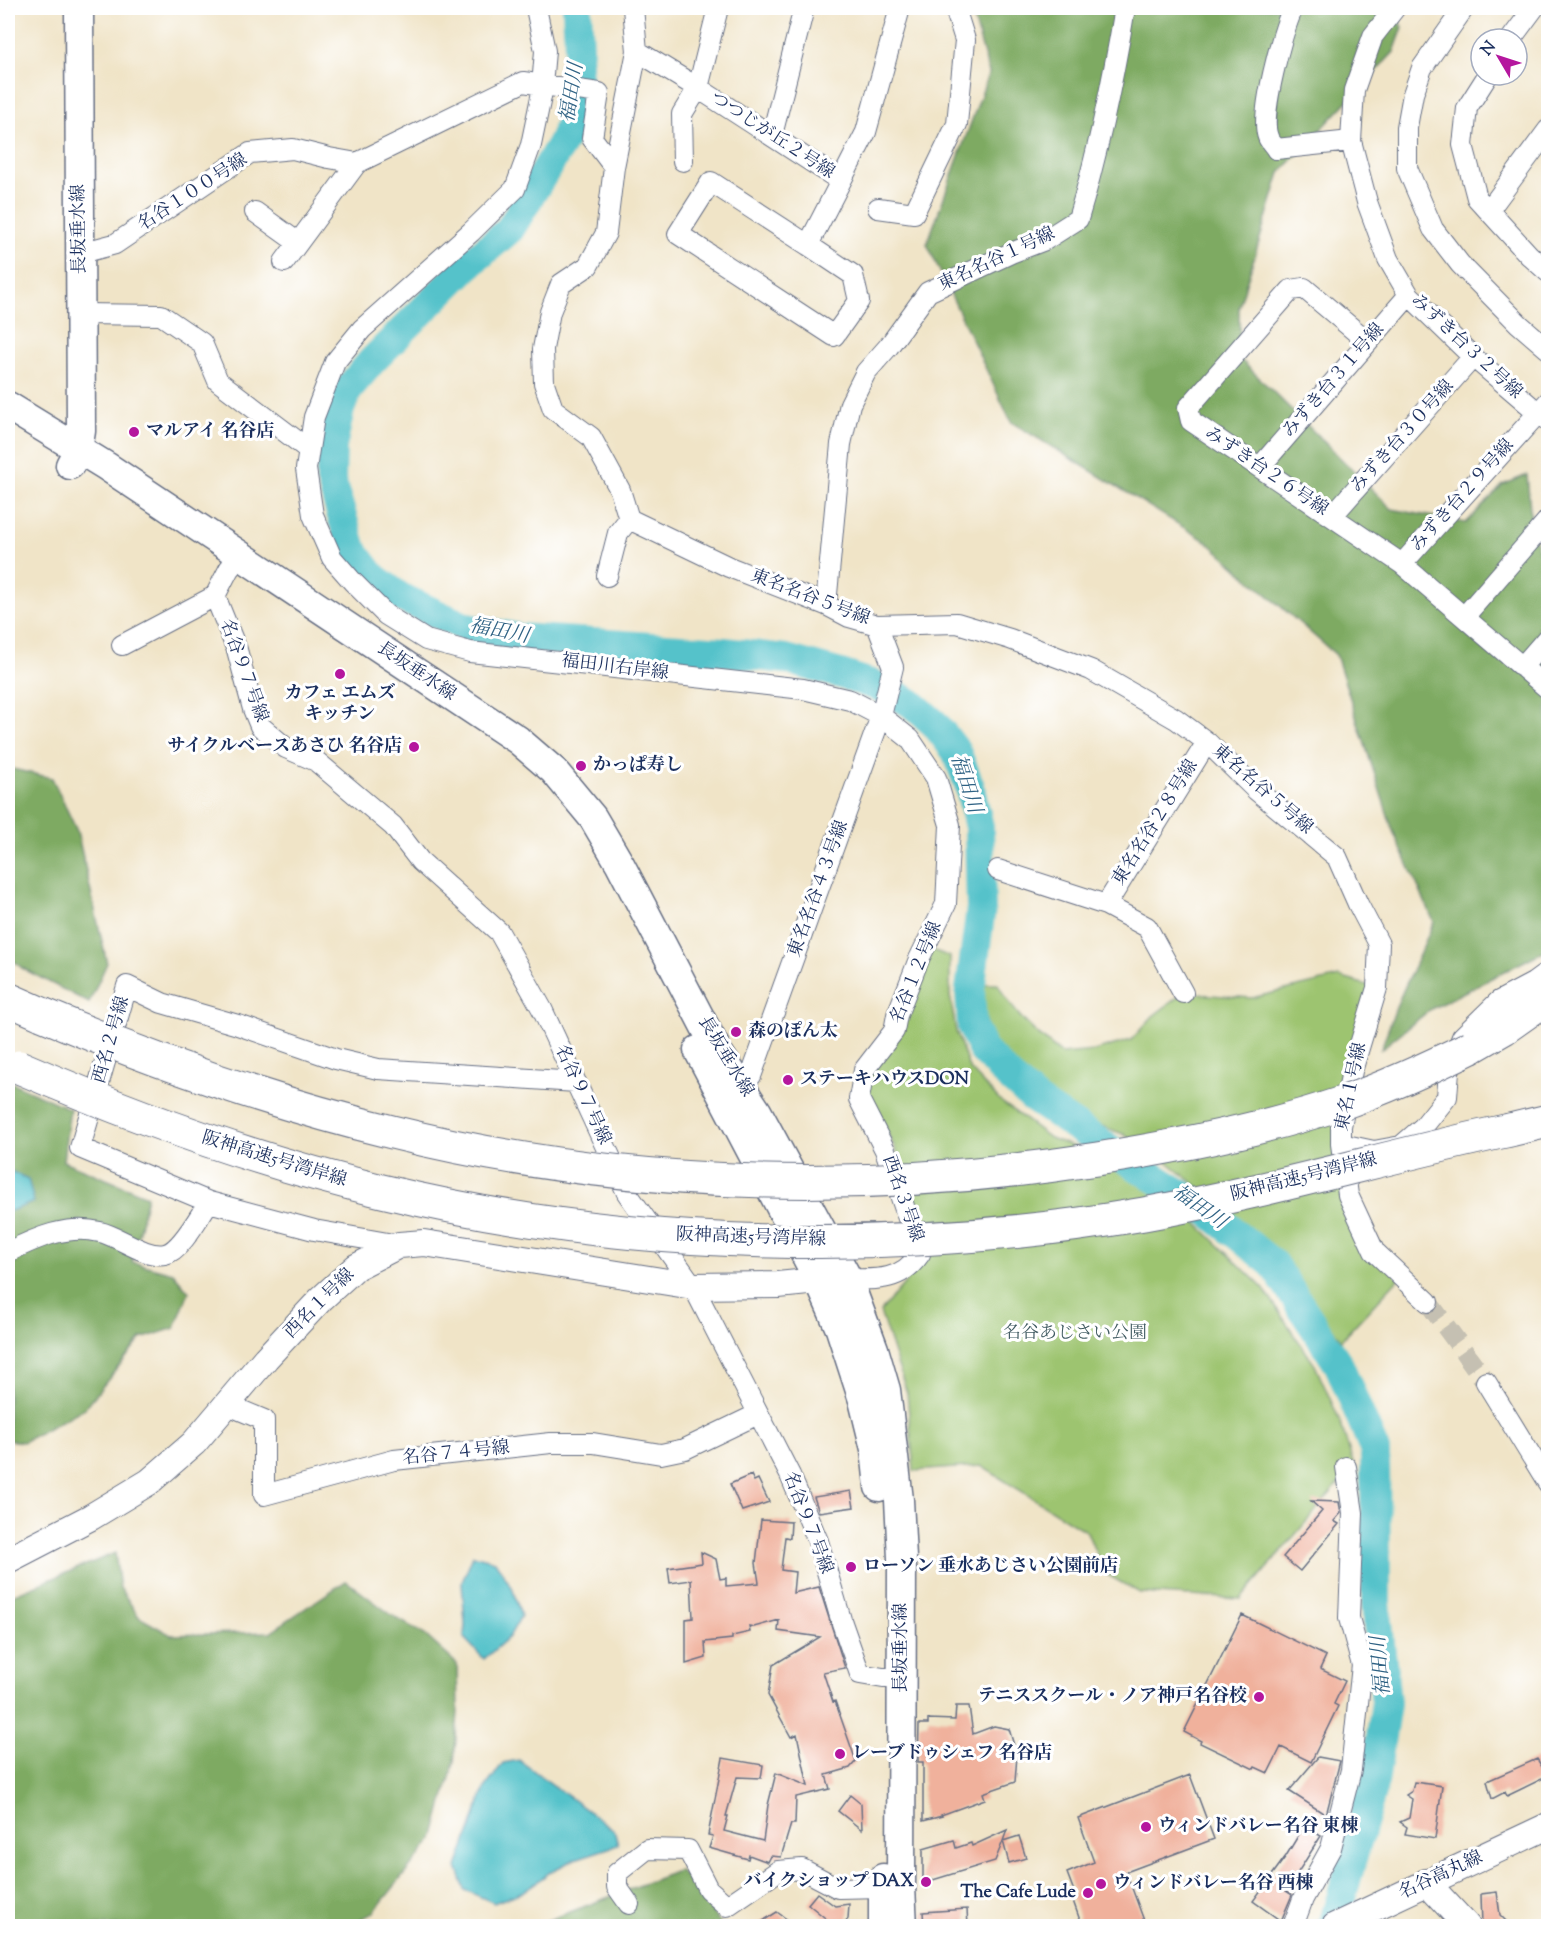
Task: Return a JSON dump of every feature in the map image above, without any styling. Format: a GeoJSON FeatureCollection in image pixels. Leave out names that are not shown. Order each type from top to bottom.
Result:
{"type":"FeatureCollection","features":[{"type":"Feature","properties":{"kind":"highway"},"geometry":{"type":"LineString","coordinates":[[8,999],[136,1053],[243,1090],[396,1133],[473,1149],[636,1173],[708,1179],[794,1182],[878,1181],[964,1176],[1052,1166],[1217,1136],[1340,1104],[1428,1069],[1504,1028],[1548,998]]}},
{"type":"Feature","properties":{"kind":"highway","name":"阪神高速5号湾岸線"},"geometry":{"type":"LineString","coordinates":[[13,1065],[105,1103],[230,1149],[383,1191],[461,1208],[540,1221],[709,1238],[798,1241],[883,1240],[1059,1227],[1232,1197],[1548,1121]]}},
{"type":"Feature","properties":{"kind":"main road","name":"長坂垂水線"},"geometry":{"type":"LineString","coordinates":[[74,457],[81,431],[79,8]]}},
{"type":"Feature","properties":{"kind":"main road","name":"長坂垂水線"},"geometry":{"type":"LineString","coordinates":[[8,406],[74,457],[235,562],[527,770],[557,801],[580,830],[729,1089],[819,1281],[850,1357],[863,1400],[874,1449],[881,1503],[892,1678],[903,1926]]}},
{"type":"Feature","properties":{"kind":"main road","name":"長坂垂水線"},"geometry":{"type":"LineString","coordinates":[[8,427],[74,457]]}},
{"type":"Feature","properties":{"kind":"main road","name":"長坂垂水線"},"geometry":{"type":"LineString","coordinates":[[729,1089],[757,1111],[848,1279],[874,1349],[886,1390],[894,1444],[902,1558],[892,1678],[883,1926]]}},
{"type":"Feature","properties":{"kind":"street","name":"福田川右岸線"},"geometry":{"type":"LineString","coordinates":[[536,8],[545,51],[542,85],[531,145],[515,189],[471,232],[362,329],[335,362],[314,417],[306,469],[313,515],[332,558],[386,615],[426,640],[470,652],[803,689],[850,700],[881,716],[910,739],[936,778],[950,825],[946,904]]}},
{"type":"Feature","properties":{"kind":"street"},"geometry":{"type":"LineString","coordinates":[[607,576],[618,532],[629,519],[621,490],[591,437],[553,409],[544,383],[543,350],[550,312],[561,284],[588,266],[606,233],[614,167],[637,51],[633,8]]}},
{"type":"Feature","properties":{"kind":"street"},"geometry":{"type":"LineString","coordinates":[[683,162],[681,114],[698,88],[718,8]]}},
{"type":"Feature","properties":{"kind":"street"},"geometry":{"type":"LineString","coordinates":[[772,135],[804,8]]}},
{"type":"Feature","properties":{"kind":"street","name":"つつじが丘２号線"},"geometry":{"type":"LineString","coordinates":[[637,51],[841,181],[866,132],[900,8]]}},
{"type":"Feature","properties":{"kind":"street"},"geometry":{"type":"LineString","coordinates":[[878,208],[914,213],[957,124],[965,40],[955,8]]}},
{"type":"Feature","properties":{"kind":"street","name":"東名名谷１号線"},"geometry":{"type":"LineString","coordinates":[[826,605],[841,444],[850,404],[866,372],[889,346],[928,292],[1011,253],[1046,240],[1078,219],[1115,67],[1125,8]]}},
{"type":"Feature","properties":{"kind":"street"},"geometry":{"type":"LineString","coordinates":[[1293,8],[1275,60],[1267,111],[1267,136],[1276,149],[1351,141]]}},
{"type":"Feature","properties":{"kind":"street","name":"みずき台３２号線"},"geometry":{"type":"LineString","coordinates":[[1395,8],[1373,36],[1354,90],[1351,141],[1367,202],[1388,259],[1409,295],[1473,357],[1545,412]]}},
{"type":"Feature","properties":{"kind":"street"},"geometry":{"type":"LineString","coordinates":[[1464,8],[1422,68],[1413,94],[1407,127],[1407,168],[1433,229],[1460,264],[1548,349]]}},
{"type":"Feature","properties":{"kind":"street"},"geometry":{"type":"LineString","coordinates":[[1520,27],[1534,8]]}},
{"type":"Feature","properties":{"kind":"street"},"geometry":{"type":"LineString","coordinates":[[284,262],[357,163],[523,82],[599,93],[592,138],[614,167]]}},
{"type":"Feature","properties":{"kind":"street"},"geometry":{"type":"LineString","coordinates":[[1480,87],[1467,108],[1462,146],[1478,198],[1529,255],[1547,267]]}},
{"type":"Feature","properties":{"kind":"street"},"geometry":{"type":"LineString","coordinates":[[1489,210],[1548,129]]}},
{"type":"Feature","properties":{"kind":"street","name":"名谷１００号線"},"geometry":{"type":"LineString","coordinates":[[81,253],[115,244],[250,153],[293,149],[357,163]]}},
{"type":"Feature","properties":{"kind":"street"},"geometry":{"type":"LineString","coordinates":[[808,244],[841,181]]}},
{"type":"Feature","properties":{"kind":"street"},"geometry":{"type":"LineString","coordinates":[[711,182],[808,244],[853,275],[859,301],[834,336],[678,234],[711,182]]}},
{"type":"Feature","properties":{"kind":"street"},"geometry":{"type":"LineString","coordinates":[[255,212],[297,242]]}},
{"type":"Feature","properties":{"kind":"street","name":"みずき台２６号線"},"geometry":{"type":"LineString","coordinates":[[1367,341],[1304,288],[1292,290],[1188,408],[1191,421],[1402,564],[1548,689]]}},
{"type":"Feature","properties":{"kind":"street","name":"みずき台３１号線"},"geometry":{"type":"LineString","coordinates":[[1260,467],[1409,295]]}},
{"type":"Feature","properties":{"kind":"street"},"geometry":{"type":"LineString","coordinates":[[81,314],[161,315],[202,343],[218,381],[309,450]]}},
{"type":"Feature","properties":{"kind":"street","name":"みずき台３０号線"},"geometry":{"type":"LineString","coordinates":[[1332,516],[1473,357]]}},
{"type":"Feature","properties":{"kind":"street","name":"みずき台２９号線"},"geometry":{"type":"LineString","coordinates":[[1402,564],[1545,412]]}},
{"type":"Feature","properties":{"kind":"street","name":"東名名谷５号線"},"geometry":{"type":"LineString","coordinates":[[629,519],[729,567],[826,605],[849,617],[877,625],[957,623],[1010,639],[1091,670],[1176,719],[1207,742],[1256,790],[1337,857],[1379,944],[1377,988]]}},
{"type":"Feature","properties":{"kind":"street"},"geometry":{"type":"LineString","coordinates":[[1464,617],[1548,520]]}},
{"type":"Feature","properties":{"kind":"street","name":"名谷９７号線"},"geometry":{"type":"LineString","coordinates":[[235,562],[215,596],[237,650],[260,726],[286,748],[316,761],[393,826],[420,861],[499,932],[543,1009],[627,1193],[693,1286],[790,1475],[818,1541],[842,1623],[860,1674],[892,1678]]}},
{"type":"Feature","properties":{"kind":"street"},"geometry":{"type":"LineString","coordinates":[[122,645],[215,596]]}},
{"type":"Feature","properties":{"kind":"street","name":"東名名谷４３号線"},"geometry":{"type":"LineString","coordinates":[[729,1089],[752,1076],[881,716],[893,667],[877,625]]}},
{"type":"Feature","properties":{"kind":"street"},"geometry":{"type":"LineString","coordinates":[[1522,667],[1548,637]]}},
{"type":"Feature","properties":{"kind":"street","name":"東名名谷２８号線"},"geometry":{"type":"LineString","coordinates":[[1106,904],[1207,742]]}},
{"type":"Feature","properties":{"kind":"street"},"geometry":{"type":"LineString","coordinates":[[998,870],[1106,904],[1147,927],[1183,993]]}},
{"type":"Feature","properties":{"kind":"street","name":"名谷１２号線"},"geometry":{"type":"LineString","coordinates":[[878,1137],[859,1099],[864,1070],[894,1031],[897,1015],[919,959],[946,904]]}},
{"type":"Feature","properties":{"kind":"street"},"geometry":{"type":"LineString","coordinates":[[1341,1144],[1374,1151],[1401,1146],[1423,1127],[1447,1097],[1449,1071],[1462,1037],[1499,1001],[1533,983],[1548,972]]}},
{"type":"Feature","properties":{"kind":"street","name":"西名２号線"},"geometry":{"type":"LineString","coordinates":[[399,1245],[314,1230],[208,1202],[80,1148],[127,986],[162,1003],[336,1059],[378,1069],[576,1082]]}},
{"type":"Feature","properties":{"kind":"street","name":"東名１号線"},"geometry":{"type":"LineString","coordinates":[[1377,988],[1352,1071],[1341,1126],[1341,1144],[1348,1195],[1374,1251],[1428,1302]]}},
{"type":"Feature","properties":{"kind":"street","name":"西名３号線"},"geometry":{"type":"LineString","coordinates":[[848,1279],[875,1280],[891,1276],[910,1267],[920,1254],[885,1150],[878,1137]]}},
{"type":"Feature","properties":{"kind":"street"},"geometry":{"type":"LineString","coordinates":[[8,1252],[38,1237],[70,1230],[100,1232],[152,1253],[165,1254],[177,1248],[208,1202]]}},
{"type":"Feature","properties":{"kind":"street","name":"西名１号線"},"geometry":{"type":"LineString","coordinates":[[8,1560],[91,1517],[149,1482],[194,1443],[321,1299],[356,1267],[399,1245],[424,1243],[693,1286],[778,1285],[848,1279]]}},
{"type":"Feature","properties":{"kind":"street"},"geometry":{"type":"LineString","coordinates":[[1486,1382],[1548,1483]]}},
{"type":"Feature","properties":{"kind":"street","name":"名谷７４号線"},"geometry":{"type":"LineString","coordinates":[[226,1404],[264,1420],[264,1495],[394,1460],[551,1443],[593,1443],[661,1454],[685,1449],[758,1414]]}},
{"type":"Feature","properties":{"kind":"street"},"geometry":{"type":"LineString","coordinates":[[1293,1926],[1303,1899],[1331,1848],[1351,1770],[1362,1665],[1349,1618],[1353,1513],[1346,1467]]}},
{"type":"Feature","properties":{"kind":"street","name":"名谷高丸線"},"geometry":{"type":"LineString","coordinates":[[1335,1926],[1548,1826]]}},
{"type":"Feature","properties":{"kind":"street"},"geometry":{"type":"LineString","coordinates":[[629,1904],[617,1887],[617,1873],[647,1849],[688,1850],[708,1889],[727,1906],[778,1871],[802,1869],[838,1888],[883,1887]]}},
{"type":"Feature","properties":{"kind":"street"},"geometry":{"type":"LineString","coordinates":[[1426,1882],[1467,1926]]}},
{"type":"Feature","properties":{"kind":"green space"},"geometry":{"type":"Polygon","coordinates":[[[971,8],[1390,8],[1403,27],[1394,52],[1280,173],[1239,307],[1240,359],[1392,509],[1466,523],[1503,485],[1527,475],[1532,531],[1548,577],[1548,949],[1431,1009],[1381,1049],[1398,1002],[1434,922],[1393,831],[1336,655],[1206,541],[1011,422],[927,244],[989,73],[971,8]]]}},
{"type":"Feature","properties":{"kind":"green space"},"geometry":{"type":"Polygon","coordinates":[[[8,768],[52,778],[77,831],[107,963],[89,1003],[22,968],[8,956],[8,768]]]}},
{"type":"Feature","properties":{"kind":"green space","name":"名谷あじさい公園"},"geometry":{"type":"Polygon","coordinates":[[[930,949],[950,957],[950,996],[956,1031],[969,1068],[999,1100],[1050,1138],[1099,1156],[1150,1186],[1195,1222],[1263,1288],[1315,1365],[1340,1421],[1358,1479],[1339,1483],[1241,1599],[1140,1593],[1104,1573],[1087,1532],[981,1466],[914,1471],[907,1393],[880,1312],[930,1253],[894,1146],[866,1090],[869,1075],[930,949]]]}},
{"type":"Feature","properties":{"kind":"green space"},"geometry":{"type":"Polygon","coordinates":[[[1339,977],[1377,988],[1352,1071],[1348,1195],[1401,1276],[1341,1340],[1266,1245],[1244,1224],[1160,1156],[1123,1134],[1093,1123],[1045,1094],[1010,1069],[992,1045],[977,984],[998,984],[1026,1023],[1062,1054],[1094,1051],[1131,1040],[1153,1016],[1183,993],[1252,998],[1339,977]]]}},
{"type":"Feature","properties":{"kind":"green space"},"geometry":{"type":"Polygon","coordinates":[[[8,1081],[70,1109],[63,1161],[147,1196],[132,1262],[173,1273],[189,1292],[175,1328],[141,1339],[85,1408],[23,1442],[8,1440],[8,1081]]]}},
{"type":"Feature","properties":{"kind":"green space"},"geometry":{"type":"Polygon","coordinates":[[[115,1553],[120,1588],[139,1617],[171,1635],[270,1632],[346,1581],[393,1616],[425,1635],[457,1664],[458,1712],[454,1763],[433,1839],[373,1913],[347,1926],[8,1926],[8,1614],[12,1595],[115,1553]]]}},
{"type":"Feature","properties":{"kind":"green space"},"geometry":{"type":"Polygon","coordinates":[[[680,1870],[723,1926],[539,1926],[544,1922],[680,1870]]]}},
{"type":"Feature","properties":{"kind":"water"},"geometry":{"type":"Polygon","coordinates":[[[8,1170],[28,1179],[34,1202],[8,1212],[8,1170]]]}},
{"type":"Feature","properties":{"kind":"water"},"geometry":{"type":"Polygon","coordinates":[[[473,1555],[495,1561],[512,1587],[521,1616],[509,1637],[484,1659],[464,1638],[462,1582],[473,1555]]]}},
{"type":"Feature","properties":{"kind":"water"},"geometry":{"type":"Polygon","coordinates":[[[519,1760],[614,1830],[618,1845],[575,1859],[552,1871],[522,1892],[494,1903],[465,1890],[457,1867],[485,1788],[503,1763],[519,1760]]]}},
{"type":"Feature","properties":{"kind":"building"},"geometry":{"type":"Polygon","coordinates":[[[751,1475],[754,1481],[758,1479],[769,1502],[742,1511],[730,1484],[751,1475]]]}},
{"type":"Feature","properties":{"kind":"building"},"geometry":{"type":"Polygon","coordinates":[[[851,1491],[854,1507],[819,1512],[814,1497],[851,1491]]]}},
{"type":"Feature","properties":{"kind":"building"},"geometry":{"type":"Polygon","coordinates":[[[1311,1501],[1339,1502],[1341,1513],[1334,1521],[1339,1524],[1300,1571],[1283,1557],[1322,1511],[1311,1501]]]}},
{"type":"Feature","properties":{"kind":"building"},"geometry":{"type":"Polygon","coordinates":[[[761,1520],[791,1522],[790,1538],[785,1537],[781,1570],[795,1572],[793,1593],[819,1587],[845,1668],[823,1672],[856,1761],[850,1768],[826,1775],[830,1789],[796,1797],[795,1824],[791,1824],[781,1857],[771,1856],[768,1862],[749,1855],[748,1859],[709,1848],[713,1836],[708,1835],[723,1758],[763,1765],[761,1778],[737,1777],[724,1831],[763,1841],[768,1805],[776,1773],[808,1786],[797,1734],[791,1737],[768,1695],[773,1665],[820,1637],[778,1631],[779,1620],[754,1627],[749,1626],[750,1632],[732,1636],[732,1639],[705,1642],[706,1658],[686,1664],[686,1619],[693,1618],[691,1580],[670,1583],[668,1568],[702,1563],[701,1552],[716,1559],[720,1579],[726,1578],[726,1586],[759,1583],[756,1563],[761,1520]]]}},
{"type":"Feature","properties":{"kind":"building"},"geometry":{"type":"Polygon","coordinates":[[[1242,1615],[1326,1656],[1320,1669],[1345,1681],[1334,1704],[1338,1706],[1311,1762],[1281,1747],[1268,1773],[1255,1767],[1254,1769],[1200,1743],[1201,1741],[1184,1732],[1242,1615]]]}},
{"type":"Feature","properties":{"kind":"building"},"geometry":{"type":"Polygon","coordinates":[[[956,1706],[969,1706],[973,1734],[994,1726],[1009,1729],[1017,1755],[1015,1782],[983,1793],[985,1799],[923,1821],[923,1762],[918,1762],[919,1724],[928,1724],[928,1719],[955,1720],[956,1706]]]}},
{"type":"Feature","properties":{"kind":"building"},"geometry":{"type":"Polygon","coordinates":[[[1318,1757],[1340,1761],[1326,1815],[1289,1791],[1318,1757]]]}},
{"type":"Feature","properties":{"kind":"building"},"geometry":{"type":"Polygon","coordinates":[[[1537,1759],[1548,1776],[1507,1796],[1505,1792],[1492,1799],[1487,1781],[1537,1759]]]}},
{"type":"Feature","properties":{"kind":"building"},"geometry":{"type":"Polygon","coordinates":[[[1190,1775],[1214,1839],[1126,1872],[1146,1926],[1082,1926],[1071,1895],[1075,1894],[1067,1873],[1094,1862],[1078,1818],[1190,1775]]]}},
{"type":"Feature","properties":{"kind":"building"},"geometry":{"type":"Polygon","coordinates":[[[1414,1782],[1442,1786],[1435,1839],[1405,1834],[1407,1827],[1400,1822],[1409,1818],[1412,1799],[1406,1795],[1412,1791],[1414,1782]]]}},
{"type":"Feature","properties":{"kind":"building"},"geometry":{"type":"Polygon","coordinates":[[[850,1795],[861,1804],[862,1830],[838,1811],[850,1795]]]}},
{"type":"Feature","properties":{"kind":"building"},"geometry":{"type":"Polygon","coordinates":[[[1304,1826],[1321,1836],[1286,1891],[1292,1895],[1281,1921],[1253,1901],[1286,1856],[1304,1826]]]}},
{"type":"Feature","properties":{"kind":"building"},"geometry":{"type":"Polygon","coordinates":[[[1007,1830],[995,1861],[923,1883],[923,1849],[954,1840],[956,1848],[971,1843],[972,1846],[1007,1830]]]}},
{"type":"Feature","properties":{"kind":"building"},"geometry":{"type":"Polygon","coordinates":[[[1019,1836],[1026,1858],[1009,1863],[1003,1841],[1019,1836]]]}},
{"type":"Feature","properties":{"kind":"building"},"geometry":{"type":"Polygon","coordinates":[[[1497,1892],[1500,1915],[1511,1926],[1482,1926],[1481,1894],[1497,1892]]]}},
{"type":"Feature","properties":{"kind":"building"},"geometry":{"type":"Polygon","coordinates":[[[817,1893],[835,1906],[849,1904],[848,1919],[842,1926],[835,1926],[808,1904],[817,1893]]]}},
{"type":"Feature","properties":{"kind":"building"},"geometry":{"type":"Polygon","coordinates":[[[967,1909],[968,1926],[924,1926],[923,1912],[967,1909]]]}},
{"type":"Feature","properties":{"kind":"building"},"geometry":{"type":"Polygon","coordinates":[[[777,1912],[796,1926],[755,1926],[777,1912]]]}},
{"type":"Feature","properties":{"kind":"waterway","name":"福田川"},"geometry":{"type":"LineString","coordinates":[[577,8],[579,47],[574,114],[562,143],[510,229],[466,267],[372,361],[348,389],[340,409],[332,446],[331,480],[352,549],[373,577],[400,597],[467,628],[520,638],[724,652],[786,659],[883,688],[911,703],[935,724],[956,751],[969,784],[979,827],[981,908],[970,990],[972,1026],[982,1049],[1033,1098],[1209,1212],[1273,1264],[1339,1365],[1375,1451],[1376,1603],[1386,1703],[1374,1782],[1333,1926]]}},
{"type":"Feature","properties":{"kind":"tunnel"},"geometry":{"type":"LineString","coordinates":[[1428,1302],[1486,1382]]}},
{"type":"Feature","properties":{"kind":"place","name":"マルアイ 名谷店"},"geometry":{"type":"Point","coordinates":[134,432]}},
{"type":"Feature","properties":{"kind":"place","name":"カフェ エムズ キッチン"},"geometry":{"type":"Point","coordinates":[340,674]}},
{"type":"Feature","properties":{"kind":"place","name":"サイクルベースあさひ 名谷店"},"geometry":{"type":"Point","coordinates":[414,747]}},
{"type":"Feature","properties":{"kind":"place","name":"かっぱ寿し"},"geometry":{"type":"Point","coordinates":[581,766]}},
{"type":"Feature","properties":{"kind":"place","name":"森のぽん太"},"geometry":{"type":"Point","coordinates":[736,1032]}},
{"type":"Feature","properties":{"kind":"place","name":"ステーキハウスDON"},"geometry":{"type":"Point","coordinates":[788,1080]}},
{"type":"Feature","properties":{"kind":"place","name":"ローソン 垂水あじさい公園前店"},"geometry":{"type":"Point","coordinates":[851,1567]}},
{"type":"Feature","properties":{"kind":"place","name":"テニススクール・ノア神戸名谷校"},"geometry":{"type":"Point","coordinates":[1259,1697]}},
{"type":"Feature","properties":{"kind":"place","name":"レーブドゥシェフ 名谷店"},"geometry":{"type":"Point","coordinates":[840,1754]}},
{"type":"Feature","properties":{"kind":"place","name":"ウィンドバレー名谷 東棟"},"geometry":{"type":"Point","coordinates":[1146,1827]}},
{"type":"Feature","properties":{"kind":"place","name":"バイクショップ DAX"},"geometry":{"type":"Point","coordinates":[926,1882]}},
{"type":"Feature","properties":{"kind":"place","name":"ウィンドバレー名谷 西棟"},"geometry":{"type":"Point","coordinates":[1101,1884]}},
{"type":"Feature","properties":{"kind":"place","name":"The Cafe Lude"},"geometry":{"type":"Point","coordinates":[1088,1893]}}]}
